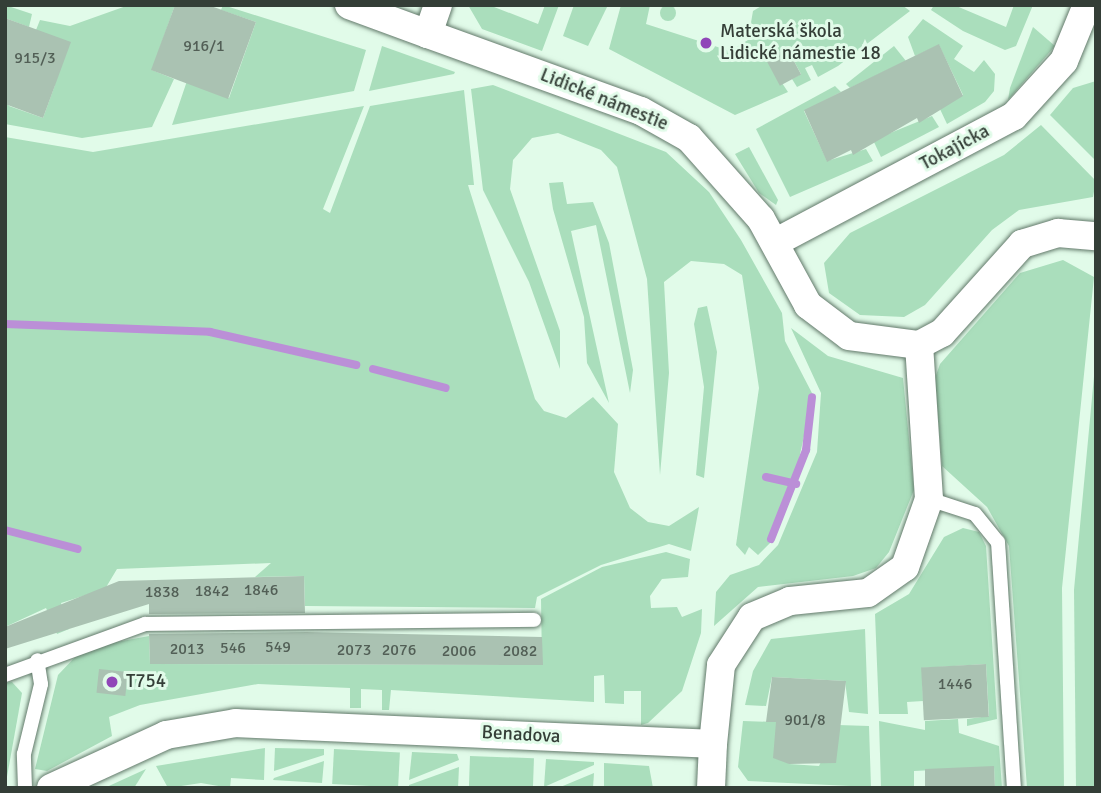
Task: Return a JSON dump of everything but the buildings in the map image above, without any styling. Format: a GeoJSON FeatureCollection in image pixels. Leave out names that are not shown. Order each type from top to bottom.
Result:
{"type":"FeatureCollection","features":[{"type":"Feature","properties":{"kind":"street","name":"Lidické námestie"},"geometry":{"type":"LineString","coordinates":[[349,5],[667,123],[710,154],[776,242],[808,305],[827,325],[867,342],[919,345]]}},
{"type":"Feature","properties":{"kind":"street"},"geometry":{"type":"LineString","coordinates":[[428,34],[438,5]]}},
{"type":"Feature","properties":{"kind":"street","name":"Tokajícka"},"geometry":{"type":"LineString","coordinates":[[776,242],[1014,116],[1064,61],[1087,5]]}},
{"type":"Feature","properties":{"kind":"street"},"geometry":{"type":"LineString","coordinates":[[710,788],[721,665],[752,617],[790,601],[868,593],[896,578],[923,526],[929,499],[919,345],[942,333],[1022,244],[1058,233],[1096,236]]}},
{"type":"Feature","properties":{"kind":"street","name":"Benadova"},"geometry":{"type":"LineString","coordinates":[[51,788],[166,735],[236,723],[713,744]]}},
{"type":"Feature","properties":{"kind":"lane"},"geometry":{"type":"LineString","coordinates":[[929,499],[975,514],[998,542],[1014,788]]}},
{"type":"Feature","properties":{"kind":"lane"},"geometry":{"type":"LineString","coordinates":[[5,675],[37,660],[145,624],[534,620]]}},
{"type":"Feature","properties":{"kind":"lane"},"geometry":{"type":"LineString","coordinates":[[25,788],[24,754],[41,684],[37,660]]}},
{"type":"Feature","properties":{"kind":"green space"},"geometry":{"type":"Polygon","coordinates":[[[5,5],[32,14],[29,27],[5,18],[5,5]]]}},
{"type":"Feature","properties":{"kind":"green space"},"geometry":{"type":"Polygon","coordinates":[[[129,5],[175,5],[152,70],[174,79],[152,127],[82,138],[5,124],[5,98],[9,106],[43,118],[55,85],[36,30],[40,20],[70,26],[129,5]]]}},
{"type":"Feature","properties":{"kind":"green space"},"geometry":{"type":"Polygon","coordinates":[[[223,5],[366,50],[354,91],[172,125],[188,78],[229,98],[256,22],[221,10],[223,5]]]}},
{"type":"Feature","properties":{"kind":"green space"},"geometry":{"type":"Polygon","coordinates":[[[468,5],[489,5],[538,24],[545,5],[559,5],[542,51],[482,29],[468,5]]]}},
{"type":"Feature","properties":{"kind":"green space"},"geometry":{"type":"Polygon","coordinates":[[[574,5],[608,5],[588,46],[563,36],[574,5]]]}},
{"type":"Feature","properties":{"kind":"green space"},"geometry":{"type":"Polygon","coordinates":[[[621,5],[650,5],[646,24],[730,51],[748,40],[753,11],[763,5],[902,5],[910,11],[838,66],[818,77],[812,65],[805,68],[811,80],[797,87],[792,79],[801,74],[787,48],[766,59],[788,92],[735,115],[609,49],[621,5]]]}},
{"type":"Feature","properties":{"kind":"green space"},"geometry":{"type":"Polygon","coordinates":[[[665,5],[671,5],[676,13],[674,19],[665,21],[660,16],[660,10],[665,5]]]}},
{"type":"Feature","properties":{"kind":"green space"},"geometry":{"type":"Polygon","coordinates":[[[934,5],[954,5],[1006,27],[1014,5],[1033,5],[1016,46],[1005,50],[963,31],[931,10],[934,5]]]}},
{"type":"Feature","properties":{"kind":"green space"},"geometry":{"type":"Polygon","coordinates":[[[923,19],[963,46],[954,59],[974,72],[984,60],[995,74],[994,91],[985,102],[947,124],[939,107],[963,95],[939,45],[915,56],[908,37],[923,19]]]}},
{"type":"Feature","properties":{"kind":"green space"},"geometry":{"type":"Polygon","coordinates":[[[1033,27],[1055,46],[1008,100],[1010,88],[1033,27]]]}},
{"type":"Feature","properties":{"kind":"green space"},"geometry":{"type":"Polygon","coordinates":[[[382,46],[455,72],[369,91],[382,46]]]}},
{"type":"Feature","properties":{"kind":"green space"},"geometry":{"type":"Polygon","coordinates":[[[894,46],[906,61],[850,88],[846,84],[894,46]]]}},
{"type":"Feature","properties":{"kind":"green space"},"geometry":{"type":"Polygon","coordinates":[[[1096,81],[1096,161],[1050,115],[1073,88],[1096,81]]]}},
{"type":"Feature","properties":{"kind":"green space"},"geometry":{"type":"Polygon","coordinates":[[[493,85],[666,152],[709,192],[741,240],[782,313],[785,341],[813,395],[794,482],[771,542],[758,555],[749,547],[745,555],[736,545],[759,388],[742,275],[724,264],[691,261],[664,282],[669,373],[660,475],[647,279],[617,167],[601,150],[558,133],[532,138],[513,160],[510,189],[560,331],[560,369],[529,282],[483,190],[471,89],[493,85]]]}},
{"type":"Feature","properties":{"kind":"green space"},"geometry":{"type":"Polygon","coordinates":[[[835,86],[841,92],[804,111],[827,161],[866,149],[873,161],[790,197],[756,129],[835,86]]]}},
{"type":"Feature","properties":{"kind":"green space"},"geometry":{"type":"Polygon","coordinates":[[[464,90],[474,185],[468,185],[535,399],[544,411],[566,418],[593,397],[618,424],[614,472],[630,508],[648,522],[669,526],[699,507],[691,551],[669,544],[601,565],[537,597],[535,608],[305,606],[304,576],[255,577],[271,563],[117,569],[105,589],[61,603],[69,629],[57,634],[46,608],[5,627],[5,137],[93,152],[364,106],[323,209],[330,213],[370,106],[464,90]]]}},
{"type":"Feature","properties":{"kind":"green space"},"geometry":{"type":"Polygon","coordinates":[[[932,116],[939,127],[881,157],[873,140],[932,116]]]}},
{"type":"Feature","properties":{"kind":"green space"},"geometry":{"type":"Polygon","coordinates":[[[1041,125],[1096,181],[1093,197],[1019,210],[992,230],[925,305],[904,317],[860,315],[829,293],[824,263],[850,233],[1004,155],[1041,125]]]}},
{"type":"Feature","properties":{"kind":"green space"},"geometry":{"type":"Polygon","coordinates":[[[749,147],[778,200],[776,205],[759,193],[735,154],[749,147]]]}},
{"type":"Feature","properties":{"kind":"green space"},"geometry":{"type":"Polygon","coordinates":[[[563,182],[567,204],[593,202],[609,243],[633,370],[630,393],[596,225],[571,231],[609,403],[587,363],[584,317],[553,209],[549,183],[563,182]]]}},
{"type":"Feature","properties":{"kind":"green space"},"geometry":{"type":"Polygon","coordinates":[[[1063,260],[1094,277],[1062,588],[1064,788],[1027,788],[1009,546],[987,507],[942,466],[935,378],[940,364],[1020,273],[1063,260]]]}},
{"type":"Feature","properties":{"kind":"green space"},"geometry":{"type":"Polygon","coordinates":[[[707,306],[717,352],[704,478],[696,475],[704,387],[694,324],[698,308],[707,306]]]}},
{"type":"Feature","properties":{"kind":"green space"},"geometry":{"type":"Polygon","coordinates":[[[791,328],[828,356],[903,378],[914,490],[889,552],[876,568],[853,576],[758,587],[714,626],[716,592],[730,575],[759,565],[778,545],[817,452],[821,393],[791,328]]]}},
{"type":"Feature","properties":{"kind":"green space"},"geometry":{"type":"Polygon","coordinates":[[[1096,355],[1094,788],[1076,788],[1074,590],[1096,355]]]}},
{"type":"Feature","properties":{"kind":"green space"},"geometry":{"type":"Polygon","coordinates":[[[963,528],[979,532],[986,546],[997,719],[967,726],[967,719],[989,716],[986,664],[922,668],[923,701],[907,702],[908,714],[879,714],[875,614],[909,594],[944,537],[963,528]]]}},
{"type":"Feature","properties":{"kind":"green space"},"geometry":{"type":"Polygon","coordinates":[[[666,552],[690,559],[688,577],[662,579],[650,596],[651,608],[677,607],[682,617],[702,609],[701,633],[682,691],[648,723],[641,725],[641,691],[624,691],[624,704],[605,703],[604,675],[594,676],[594,702],[391,690],[389,710],[382,710],[382,690],[361,689],[361,708],[350,708],[350,688],[258,684],[140,705],[109,717],[112,736],[47,771],[35,769],[58,675],[76,656],[106,644],[149,636],[150,664],[542,665],[541,599],[602,567],[666,552]]]}},
{"type":"Feature","properties":{"kind":"green space"},"geometry":{"type":"Polygon","coordinates":[[[865,629],[868,714],[849,712],[845,681],[772,677],[766,706],[745,705],[753,671],[771,639],[865,629]]]}},
{"type":"Feature","properties":{"kind":"green space"},"geometry":{"type":"Polygon","coordinates":[[[12,682],[22,693],[5,788],[5,683],[12,682]]]}},
{"type":"Feature","properties":{"kind":"green space"},"geometry":{"type":"Polygon","coordinates":[[[958,719],[959,733],[999,746],[1002,788],[995,788],[994,767],[914,771],[914,788],[881,788],[879,721],[925,730],[925,721],[958,719]]]}},
{"type":"Feature","properties":{"kind":"green space"},"geometry":{"type":"Polygon","coordinates":[[[743,721],[776,722],[789,764],[819,766],[838,725],[869,726],[871,787],[748,781],[738,767],[743,721]]]}},
{"type":"Feature","properties":{"kind":"green space"},"geometry":{"type":"Polygon","coordinates":[[[265,748],[264,780],[231,778],[230,788],[201,783],[168,788],[156,766],[265,748]]]}},
{"type":"Feature","properties":{"kind":"green space"},"geometry":{"type":"Polygon","coordinates":[[[275,748],[324,749],[324,755],[274,771],[275,748]]]}},
{"type":"Feature","properties":{"kind":"green space"},"geometry":{"type":"Polygon","coordinates":[[[334,749],[400,752],[398,787],[332,784],[334,749]]]}},
{"type":"Feature","properties":{"kind":"green space"},"geometry":{"type":"Polygon","coordinates":[[[412,752],[457,754],[459,760],[409,780],[412,752]]]}},
{"type":"Feature","properties":{"kind":"green space"},"geometry":{"type":"Polygon","coordinates":[[[470,756],[534,758],[533,788],[469,788],[470,756]]]}},
{"type":"Feature","properties":{"kind":"green space"},"geometry":{"type":"Polygon","coordinates":[[[546,759],[594,762],[594,765],[544,787],[546,759]]]}},
{"type":"Feature","properties":{"kind":"green space"},"geometry":{"type":"Polygon","coordinates":[[[324,761],[322,783],[273,780],[274,778],[324,761]]]}},
{"type":"Feature","properties":{"kind":"green space"},"geometry":{"type":"Polygon","coordinates":[[[604,763],[649,766],[653,788],[604,788],[604,763]]]}},
{"type":"Feature","properties":{"kind":"green space"},"geometry":{"type":"Polygon","coordinates":[[[459,767],[458,788],[409,788],[409,785],[459,767]]]}},
{"type":"Feature","properties":{"kind":"green space"},"geometry":{"type":"Polygon","coordinates":[[[146,769],[134,788],[105,788],[111,785],[146,769]]]}},
{"type":"Feature","properties":{"kind":"green space"},"geometry":{"type":"Polygon","coordinates":[[[594,773],[593,788],[558,788],[594,773]]]}},
{"type":"Feature","properties":{"kind":"waterway"},"geometry":{"type":"LineString","coordinates":[[5,324],[210,332],[356,365]]}},
{"type":"Feature","properties":{"kind":"waterway"},"geometry":{"type":"LineString","coordinates":[[373,369],[446,388]]}},
{"type":"Feature","properties":{"kind":"waterway"},"geometry":{"type":"LineString","coordinates":[[771,539],[806,450],[812,397]]}},
{"type":"Feature","properties":{"kind":"waterway"},"geometry":{"type":"LineString","coordinates":[[766,477],[796,484]]}},
{"type":"Feature","properties":{"kind":"waterway"},"geometry":{"type":"LineString","coordinates":[[5,530],[78,549]]}},
{"type":"Feature","properties":{"kind":"place","name":"Materská škola Lidické námestie 18"},"geometry":{"type":"Point","coordinates":[706,43]}},
{"type":"Feature","properties":{"kind":"place","name":"T754"},"geometry":{"type":"Point","coordinates":[112,682]}}]}
